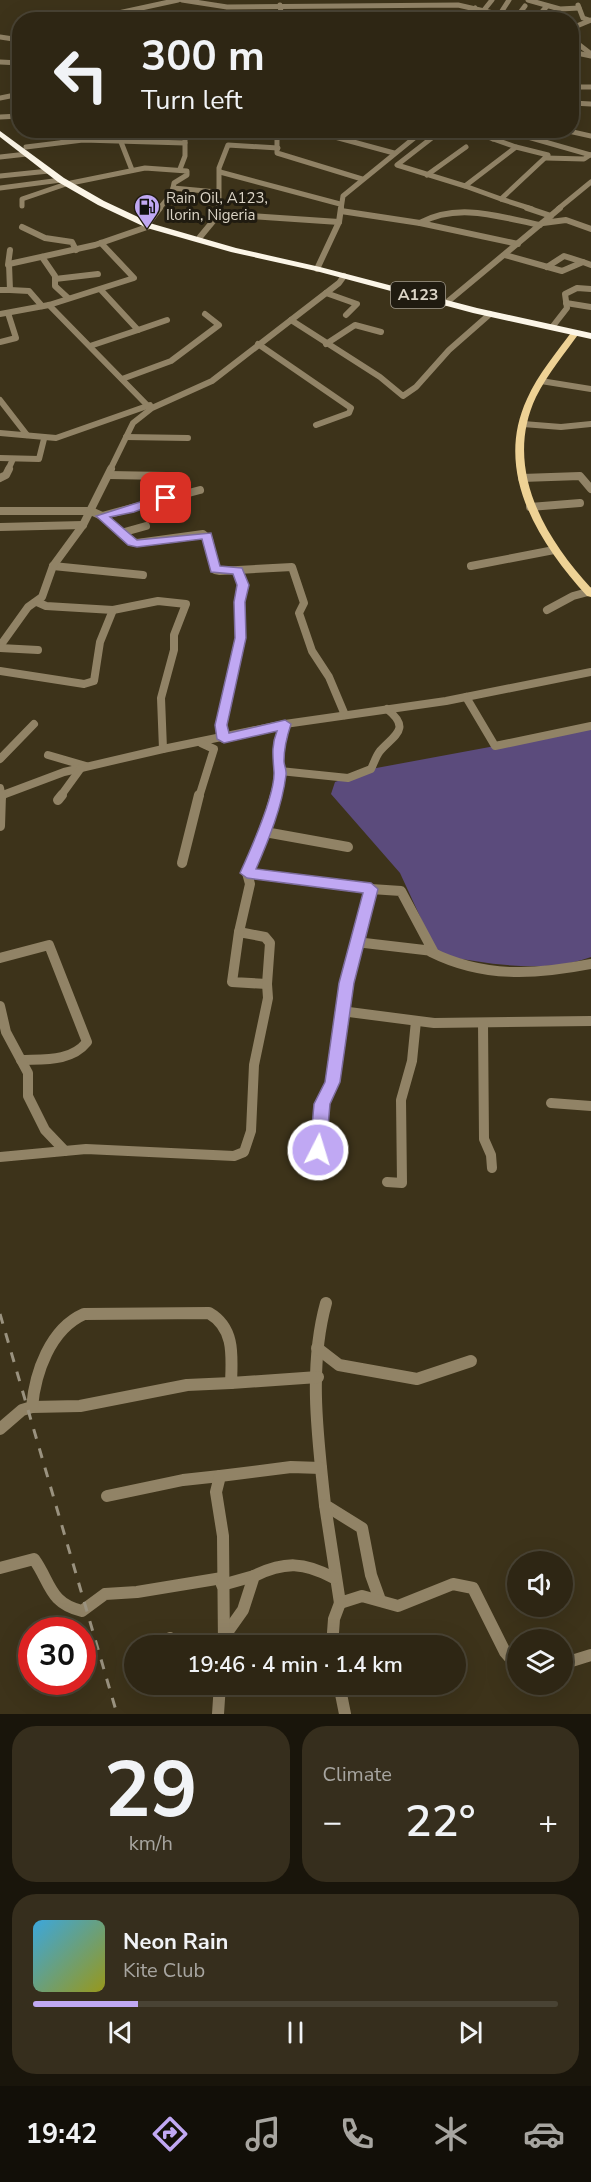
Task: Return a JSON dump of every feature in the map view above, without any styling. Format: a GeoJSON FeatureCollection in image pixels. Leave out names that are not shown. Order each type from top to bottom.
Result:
{"type":"FeatureCollection","features":[{"type":"Feature","properties":{"kind":"highway","name":"A123"},"geometry":{"type":"LineString","coordinates":[[0,128],[66,182]]}},
{"type":"Feature","properties":{"kind":"highway","name":"A123"},"geometry":{"type":"LineString","coordinates":[[0,133],[26,150],[49,171],[66,182],[150,224],[234,250],[317,269],[339,277],[591,336]]}},
{"type":"Feature","properties":{"kind":"highway","name":"A123"},"geometry":{"type":"LineString","coordinates":[[150,224],[238,247],[245,251]]}},
{"type":"Feature","properties":{"kind":"main road"},"geometry":{"type":"LineString","coordinates":[[576,332],[541,381],[527,410],[520,440],[522,477],[530,507],[554,550],[573,576],[590,592]]}},
{"type":"Feature","properties":{"kind":"street"},"geometry":{"type":"LineString","coordinates":[[124,12],[180,0],[219,6],[257,6],[280,3],[309,5],[459,2],[492,12]]}},
{"type":"Feature","properties":{"kind":"street"},"geometry":{"type":"LineString","coordinates":[[484,10],[492,0]]}},
{"type":"Feature","properties":{"kind":"street"},"geometry":{"type":"LineString","coordinates":[[529,0],[547,6],[578,5],[583,18],[590,20]]}},
{"type":"Feature","properties":{"kind":"street"},"geometry":{"type":"LineString","coordinates":[[309,5],[309,12]]}},
{"type":"Feature","properties":{"kind":"street"},"geometry":{"type":"LineString","coordinates":[[520,12],[525,6]]}},
{"type":"Feature","properties":{"kind":"street"},"geometry":{"type":"LineString","coordinates":[[542,12],[547,6]]}},
{"type":"Feature","properties":{"kind":"street"},"geometry":{"type":"LineString","coordinates":[[469,12],[475,8]]}},
{"type":"Feature","properties":{"kind":"street"},"geometry":{"type":"LineString","coordinates":[[579,46],[591,55]]}},
{"type":"Feature","properties":{"kind":"street"},"geometry":{"type":"LineString","coordinates":[[62,138],[63,142]]}},
{"type":"Feature","properties":{"kind":"street"},"geometry":{"type":"LineString","coordinates":[[180,169],[185,138]]}},
{"type":"Feature","properties":{"kind":"street"},"geometry":{"type":"LineString","coordinates":[[278,138],[278,148],[275,151],[281,155],[362,179]]}},
{"type":"Feature","properties":{"kind":"street"},"geometry":{"type":"LineString","coordinates":[[341,138],[394,153]]}},
{"type":"Feature","properties":{"kind":"street"},"geometry":{"type":"LineString","coordinates":[[317,269],[339,222],[340,204],[345,194],[414,138]]}},
{"type":"Feature","properties":{"kind":"street"},"geometry":{"type":"LineString","coordinates":[[390,169],[432,138]]}},
{"type":"Feature","properties":{"kind":"street"},"geometry":{"type":"LineString","coordinates":[[491,138],[548,155],[546,158]]}},
{"type":"Feature","properties":{"kind":"street"},"geometry":{"type":"LineString","coordinates":[[532,138],[591,155]]}},
{"type":"Feature","properties":{"kind":"street"},"geometry":{"type":"LineString","coordinates":[[0,157],[63,142],[104,140],[185,143]]}},
{"type":"Feature","properties":{"kind":"street"},"geometry":{"type":"LineString","coordinates":[[121,142],[132,170]]}},
{"type":"Feature","properties":{"kind":"street"},"geometry":{"type":"LineString","coordinates":[[200,237],[219,214],[217,192],[224,149],[228,145],[246,144],[278,148]]}},
{"type":"Feature","properties":{"kind":"street"},"geometry":{"type":"LineString","coordinates":[[427,175],[466,147]]}},
{"type":"Feature","properties":{"kind":"street"},"geometry":{"type":"LineString","coordinates":[[465,186],[516,147]]}},
{"type":"Feature","properties":{"kind":"street"},"geometry":{"type":"LineString","coordinates":[[501,199],[546,158],[585,159],[591,155]]}},
{"type":"Feature","properties":{"kind":"street"},"geometry":{"type":"LineString","coordinates":[[398,165],[551,216]]}},
{"type":"Feature","properties":{"kind":"street"},"geometry":{"type":"LineString","coordinates":[[0,188],[66,182],[132,170],[180,169],[187,171],[187,175],[174,183],[165,205],[150,224],[101,243],[8,265]]}},
{"type":"Feature","properties":{"kind":"street"},"geometry":{"type":"LineString","coordinates":[[0,176],[49,171]]}},
{"type":"Feature","properties":{"kind":"street"},"geometry":{"type":"LineString","coordinates":[[220,172],[340,204]]}},
{"type":"Feature","properties":{"kind":"street"},"geometry":{"type":"LineString","coordinates":[[22,206],[22,199],[29,195],[66,182]]}},
{"type":"Feature","properties":{"kind":"street"},"geometry":{"type":"LineString","coordinates":[[446,303],[591,182]]}},
{"type":"Feature","properties":{"kind":"street"},"geometry":{"type":"LineString","coordinates":[[173,188],[217,192]]}},
{"type":"Feature","properties":{"kind":"street"},"geometry":{"type":"LineString","coordinates":[[341,211],[518,244]]}},
{"type":"Feature","properties":{"kind":"street"},"geometry":{"type":"LineString","coordinates":[[420,224],[438,216],[465,212],[542,224],[566,220],[591,228]]}},
{"type":"Feature","properties":{"kind":"street"},"geometry":{"type":"LineString","coordinates":[[219,214],[339,222]]}},
{"type":"Feature","properties":{"kind":"street"},"geometry":{"type":"LineString","coordinates":[[22,227],[45,238],[72,242],[76,250]]}},
{"type":"Feature","properties":{"kind":"street"},"geometry":{"type":"LineString","coordinates":[[0,342],[16,338],[4,314],[101,290],[134,277],[124,268],[118,257],[101,243]]}},
{"type":"Feature","properties":{"kind":"street"},"geometry":{"type":"LineString","coordinates":[[9,250],[8,265],[12,282],[10,290]]}},
{"type":"Feature","properties":{"kind":"street"},"geometry":{"type":"LineString","coordinates":[[505,255],[566,271],[583,262]]}},
{"type":"Feature","properties":{"kind":"street"},"geometry":{"type":"LineString","coordinates":[[547,267],[564,256],[591,265]]}},
{"type":"Feature","properties":{"kind":"street"},"geometry":{"type":"LineString","coordinates":[[42,257],[55,279],[55,286],[68,298]]}},
{"type":"Feature","properties":{"kind":"street"},"geometry":{"type":"LineString","coordinates":[[55,279],[98,274]]}},
{"type":"Feature","properties":{"kind":"street"},"geometry":{"type":"LineString","coordinates":[[0,647],[28,607],[37,602],[48,586],[53,566],[83,525],[126,437],[139,417],[158,405],[212,381],[326,293],[339,277]]}},
{"type":"Feature","properties":{"kind":"street"},"geometry":{"type":"LineString","coordinates":[[553,326],[567,308],[565,294],[570,290],[591,289]]}},
{"type":"Feature","properties":{"kind":"street"},"geometry":{"type":"LineString","coordinates":[[0,290],[29,291],[90,345],[147,405]]}},
{"type":"Feature","properties":{"kind":"street"},"geometry":{"type":"LineString","coordinates":[[101,290],[113,299],[127,322],[138,330]]}},
{"type":"Feature","properties":{"kind":"street"},"geometry":{"type":"LineString","coordinates":[[326,293],[357,304],[346,315]]}},
{"type":"Feature","properties":{"kind":"street"},"geometry":{"type":"LineString","coordinates":[[566,303],[591,307]]}},
{"type":"Feature","properties":{"kind":"street"},"geometry":{"type":"LineString","coordinates":[[122,379],[171,361],[217,327],[218,322],[206,314]]}},
{"type":"Feature","properties":{"kind":"street"},"geometry":{"type":"LineString","coordinates":[[291,320],[380,377],[403,396],[416,387],[450,350],[490,314]]}},
{"type":"Feature","properties":{"kind":"street"},"geometry":{"type":"LineString","coordinates":[[90,345],[167,320]]}},
{"type":"Feature","properties":{"kind":"street"},"geometry":{"type":"LineString","coordinates":[[326,344],[354,326],[381,332]]}},
{"type":"Feature","properties":{"kind":"street"},"geometry":{"type":"LineString","coordinates":[[258,344],[351,408],[349,413],[316,425]]}},
{"type":"Feature","properties":{"kind":"street"},"geometry":{"type":"LineString","coordinates":[[541,381],[591,390]]}},
{"type":"Feature","properties":{"kind":"street"},"geometry":{"type":"LineString","coordinates":[[0,400],[27,435]]}},
{"type":"Feature","properties":{"kind":"street"},"geometry":{"type":"LineString","coordinates":[[0,433],[44,439],[56,438],[147,405],[158,405]]}},
{"type":"Feature","properties":{"kind":"street"},"geometry":{"type":"LineString","coordinates":[[523,424],[561,427],[591,424]]}},
{"type":"Feature","properties":{"kind":"street"},"geometry":{"type":"LineString","coordinates":[[126,437],[188,438]]}},
{"type":"Feature","properties":{"kind":"street"},"geometry":{"type":"LineString","coordinates":[[0,458],[39,459],[44,439]]}},
{"type":"Feature","properties":{"kind":"street"},"geometry":{"type":"LineString","coordinates":[[0,478],[6,475],[13,459]]}},
{"type":"Feature","properties":{"kind":"street"},"geometry":{"type":"LineString","coordinates":[[109,475],[166,476]]}},
{"type":"Feature","properties":{"kind":"street"},"geometry":{"type":"LineString","coordinates":[[522,477],[544,479],[580,476],[591,489]]}},
{"type":"Feature","properties":{"kind":"street"},"geometry":{"type":"LineString","coordinates":[[102,516],[200,490]]}},
{"type":"Feature","properties":{"kind":"street"},"geometry":{"type":"LineString","coordinates":[[530,507],[580,503]]}},
{"type":"Feature","properties":{"kind":"street"},"geometry":{"type":"LineString","coordinates":[[0,510],[91,511],[102,516],[121,533],[137,543],[207,535],[215,570],[238,571],[292,567],[304,603],[299,613],[310,639],[312,651],[328,677],[345,715]]}},
{"type":"Feature","properties":{"kind":"street"},"geometry":{"type":"LineString","coordinates":[[0,527],[83,525]]}},
{"type":"Feature","properties":{"kind":"street"},"geometry":{"type":"LineString","coordinates":[[121,533],[146,526]]}},
{"type":"Feature","properties":{"kind":"street"},"geometry":{"type":"LineString","coordinates":[[471,566],[554,550]]}},
{"type":"Feature","properties":{"kind":"street"},"geometry":{"type":"LineString","coordinates":[[53,566],[143,575]]}},
{"type":"Feature","properties":{"kind":"street"},"geometry":{"type":"LineString","coordinates":[[224,739],[221,725],[240,638],[239,602],[243,585],[238,571]]}},
{"type":"Feature","properties":{"kind":"street"},"geometry":{"type":"LineString","coordinates":[[547,610],[590,592]]}},
{"type":"Feature","properties":{"kind":"street"},"geometry":{"type":"LineString","coordinates":[[37,602],[46,606],[113,610],[158,601],[186,604],[174,635],[174,650],[161,698],[163,749]]}},
{"type":"Feature","properties":{"kind":"street"},"geometry":{"type":"LineString","coordinates":[[0,671],[84,684],[93,682],[100,642],[113,610]]}},
{"type":"Feature","properties":{"kind":"street"},"geometry":{"type":"LineString","coordinates":[[0,647],[38,650]]}},
{"type":"Feature","properties":{"kind":"street"},"geometry":{"type":"LineString","coordinates":[[0,826],[3,804],[0,793],[84,767],[163,749],[224,739],[285,724],[466,697],[591,672]]}},
{"type":"Feature","properties":{"kind":"street"},"geometry":{"type":"LineString","coordinates":[[466,697],[495,746],[541,739],[553,733],[591,726]]}},
{"type":"Feature","properties":{"kind":"street"},"geometry":{"type":"LineString","coordinates":[[280,771],[348,778],[371,769],[379,752],[397,736],[400,728],[396,716],[387,709]]}},
{"type":"Feature","properties":{"kind":"street"},"geometry":{"type":"LineString","coordinates":[[0,759],[34,724]]}},
{"type":"Feature","properties":{"kind":"street"},"geometry":{"type":"LineString","coordinates":[[267,984],[232,982],[239,932],[250,884],[247,873],[265,832],[280,771],[279,741],[285,724]]}},
{"type":"Feature","properties":{"kind":"street"},"geometry":{"type":"LineString","coordinates":[[182,863],[205,771],[214,749],[201,743]]}},
{"type":"Feature","properties":{"kind":"street"},"geometry":{"type":"LineString","coordinates":[[48,755],[84,767]]}},
{"type":"Feature","properties":{"kind":"street"},"geometry":{"type":"LineString","coordinates":[[58,800],[84,767]]}},
{"type":"Feature","properties":{"kind":"street"},"geometry":{"type":"LineString","coordinates":[[265,832],[348,847]]}},
{"type":"Feature","properties":{"kind":"street"},"geometry":{"type":"LineString","coordinates":[[247,873],[401,891],[431,952]]}},
{"type":"Feature","properties":{"kind":"street"},"geometry":{"type":"LineString","coordinates":[[316,1170],[322,1104],[332,1082],[341,1011],[356,942],[371,889]]}},
{"type":"Feature","properties":{"kind":"street"},"geometry":{"type":"LineString","coordinates":[[0,1157],[86,1149],[234,1156],[244,1152],[250,1140],[253,1120],[251,1094],[255,1073],[254,1065],[268,998],[270,943],[266,937],[239,932]]}},
{"type":"Feature","properties":{"kind":"street"},"geometry":{"type":"LineString","coordinates":[[356,942],[431,952],[458,966],[501,972],[542,973],[591,964]]}},
{"type":"Feature","properties":{"kind":"street"},"geometry":{"type":"LineString","coordinates":[[0,958],[49,945],[87,1042],[83,1049],[69,1055],[21,1060]]}},
{"type":"Feature","properties":{"kind":"street"},"geometry":{"type":"LineString","coordinates":[[0,1006],[6,1032],[28,1073],[28,1096],[45,1130],[65,1151]]}},
{"type":"Feature","properties":{"kind":"street"},"geometry":{"type":"LineString","coordinates":[[341,1011],[373,1018],[390,1017],[416,1021],[483,1023],[591,1021]]}},
{"type":"Feature","properties":{"kind":"street"},"geometry":{"type":"LineString","coordinates":[[387,1182],[402,1183],[401,1100],[412,1061],[416,1021]]}},
{"type":"Feature","properties":{"kind":"street"},"geometry":{"type":"LineString","coordinates":[[483,1023],[484,1139],[491,1155],[492,1167]]}},
{"type":"Feature","properties":{"kind":"street"},"geometry":{"type":"LineString","coordinates":[[551,1103],[591,1106]]}},
{"type":"Feature","properties":{"kind":"street"},"geometry":{"type":"LineString","coordinates":[[326,1303],[318,1322],[317,1348],[321,1468],[334,1578],[340,1603],[334,1619],[333,1635]]}},
{"type":"Feature","properties":{"kind":"street"},"geometry":{"type":"LineString","coordinates":[[32,1407],[34,1384],[48,1354],[49,1345],[61,1337],[65,1325],[72,1318],[84,1314],[180,1312],[216,1316],[229,1331],[231,1383]]}},
{"type":"Feature","properties":{"kind":"street"},"geometry":{"type":"LineString","coordinates":[[317,1348],[339,1365],[417,1379],[471,1361]]}},
{"type":"Feature","properties":{"kind":"street"},"geometry":{"type":"LineString","coordinates":[[0,1430],[22,1410],[32,1407],[80,1406],[187,1385],[318,1377]]}},
{"type":"Feature","properties":{"kind":"street"},"geometry":{"type":"LineString","coordinates":[[107,1496],[183,1480],[291,1467],[321,1468]]}},
{"type":"Feature","properties":{"kind":"street"},"geometry":{"type":"LineString","coordinates":[[220,1476],[216,1492],[223,1536],[222,1582],[225,1635]]}},
{"type":"Feature","properties":{"kind":"street"},"geometry":{"type":"LineString","coordinates":[[325,1505],[362,1528],[371,1575],[380,1600]]}},
{"type":"Feature","properties":{"kind":"street"},"geometry":{"type":"LineString","coordinates":[[0,1568],[34,1559],[58,1602],[70,1609],[82,1611],[105,1594],[222,1582],[254,1576],[273,1567],[311,1566],[334,1578]]}},
{"type":"Feature","properties":{"kind":"street"},"geometry":{"type":"LineString","coordinates":[[228,1635],[243,1610],[254,1576]]}},
{"type":"Feature","properties":{"kind":"street"},"geometry":{"type":"LineString","coordinates":[[340,1603],[362,1596],[398,1606],[453,1584],[473,1588],[484,1602],[507,1658]]}},
{"type":"Feature","properties":{"kind":"street"},"geometry":{"type":"LineString","coordinates":[[573,1661],[591,1655]]}},
{"type":"Feature","properties":{"kind":"street"},"geometry":{"type":"LineString","coordinates":[[218,1714],[219,1695]]}},
{"type":"Feature","properties":{"kind":"street"},"geometry":{"type":"LineString","coordinates":[[341,1695],[345,1714]]}},
{"type":"Feature","properties":{"kind":"shaded area"},"geometry":{"type":"Polygon","coordinates":[[[591,723],[591,957],[556,965],[518,966],[444,956],[435,949],[400,873],[331,794],[335,782],[371,769],[495,746],[591,723]]]}},
{"type":"Feature","properties":{"kind":"railway"},"geometry":{"type":"LineString","coordinates":[[0,1314],[117,1714]]}},
{"type":"Feature","properties":{"kind":"place","name":"Rain Oil, A123, Ilorin, Nigeria"},"geometry":{"type":"Point","coordinates":[147,230]}},
{"type":"Feature","properties":{"kind":"route"},"geometry":{"type":"LineString","coordinates":[[166,498],[130,510],[102,516],[132,542],[137,543],[191,535],[207,535],[215,570],[238,571],[243,585],[239,602],[242,622],[240,638],[221,725],[224,739],[285,724],[279,741],[280,771],[277,789],[263,838],[247,873],[371,889],[346,983],[332,1082],[322,1104],[318,1150]]}}]}
